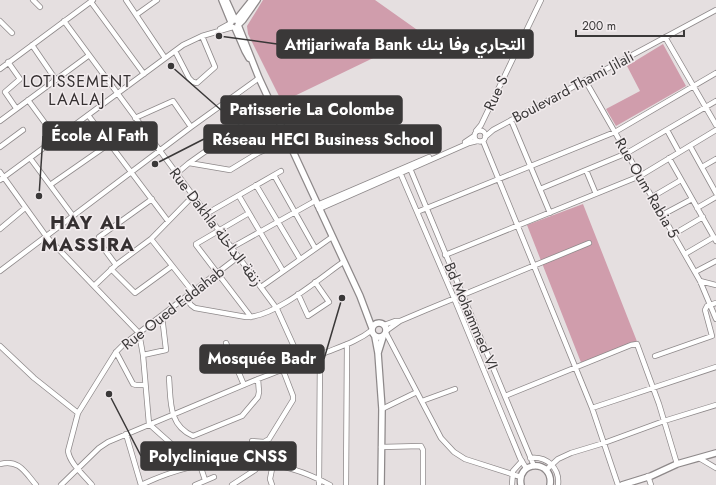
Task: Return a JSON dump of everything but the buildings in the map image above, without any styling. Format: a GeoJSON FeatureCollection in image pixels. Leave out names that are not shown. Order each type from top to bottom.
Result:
{"type":"FeatureCollection","features":[{"type":"Feature","properties":{"kind":"main road"},"geometry":{"type":"LineString","coordinates":[[222,0],[235,24]]}},
{"type":"Feature","properties":{"kind":"main road"},"geometry":{"type":"LineString","coordinates":[[226,0],[245,51],[259,78],[332,237],[365,310],[373,333],[378,353],[382,409],[381,485]]}},
{"type":"Feature","properties":{"kind":"main road"},"geometry":{"type":"LineString","coordinates":[[235,24],[252,0]]}},
{"type":"Feature","properties":{"kind":"main road"},"geometry":{"type":"LineString","coordinates":[[235,24],[243,20],[257,0]]}},
{"type":"Feature","properties":{"kind":"main road"},"geometry":{"type":"LineString","coordinates":[[365,310],[385,332]]}},
{"type":"Feature","properties":{"kind":"main road"},"geometry":{"type":"LineString","coordinates":[[373,333],[374,325],[378,323]]}},
{"type":"Feature","properties":{"kind":"main road"},"geometry":{"type":"LineString","coordinates":[[373,333],[385,332]]}},
{"type":"Feature","properties":{"kind":"main road"},"geometry":{"type":"LineString","coordinates":[[378,353],[385,332]]}},
{"type":"Feature","properties":{"kind":"main road"},"geometry":{"type":"LineString","coordinates":[[622,485],[677,464],[716,452]]}},
{"type":"Feature","properties":{"kind":"main road"},"geometry":{"type":"LineString","coordinates":[[520,482],[526,468],[534,466],[541,467],[546,470],[552,484]]}},
{"type":"Feature","properties":{"kind":"street"},"geometry":{"type":"LineString","coordinates":[[33,0],[40,7]]}},
{"type":"Feature","properties":{"kind":"street"},"geometry":{"type":"LineString","coordinates":[[126,0],[165,58]]}},
{"type":"Feature","properties":{"kind":"street"},"geometry":{"type":"LineString","coordinates":[[136,15],[158,0]]}},
{"type":"Feature","properties":{"kind":"street","name":"Rue S"},"geometry":{"type":"LineString","coordinates":[[474,136],[541,0]]}},
{"type":"Feature","properties":{"kind":"street"},"geometry":{"type":"LineString","coordinates":[[0,68],[92,1],[144,74]]}},
{"type":"Feature","properties":{"kind":"street","name":"Boulevard Thami Jilali"},"geometry":{"type":"LineString","coordinates":[[484,135],[716,10]]}},
{"type":"Feature","properties":{"kind":"street","name":"Rue Dakhla زنقة الداخلة"},"geometry":{"type":"LineString","coordinates":[[64,21],[88,56],[277,309],[301,362]]}},
{"type":"Feature","properties":{"kind":"street"},"geometry":{"type":"LineString","coordinates":[[0,22],[12,33]]}},
{"type":"Feature","properties":{"kind":"street"},"geometry":{"type":"LineString","coordinates":[[2,178],[175,51],[202,36],[235,24]]}},
{"type":"Feature","properties":{"kind":"street"},"geometry":{"type":"LineString","coordinates":[[175,51],[189,78],[193,82],[197,83],[215,67],[202,36]]}},
{"type":"Feature","properties":{"kind":"street"},"geometry":{"type":"LineString","coordinates":[[665,37],[716,125]]}},
{"type":"Feature","properties":{"kind":"street"},"geometry":{"type":"LineString","coordinates":[[32,45],[56,80]]}},
{"type":"Feature","properties":{"kind":"street"},"geometry":{"type":"LineString","coordinates":[[0,121],[88,56]]}},
{"type":"Feature","properties":{"kind":"street"},"geometry":{"type":"LineString","coordinates":[[8,62],[20,79],[5,92],[16,108]]}},
{"type":"Feature","properties":{"kind":"street"},"geometry":{"type":"LineString","coordinates":[[417,212],[615,132],[716,73]]}},
{"type":"Feature","properties":{"kind":"street"},"geometry":{"type":"LineString","coordinates":[[0,271],[191,127],[259,78]]}},
{"type":"Feature","properties":{"kind":"street","name":"Rue Oum Rabia 5"},"geometry":{"type":"LineString","coordinates":[[585,80],[714,304],[716,319]]}},
{"type":"Feature","properties":{"kind":"street"},"geometry":{"type":"LineString","coordinates":[[28,100],[56,138]]}},
{"type":"Feature","properties":{"kind":"street"},"geometry":{"type":"LineString","coordinates":[[135,118],[173,101],[191,127]]}},
{"type":"Feature","properties":{"kind":"street"},"geometry":{"type":"LineString","coordinates":[[540,189],[627,153],[716,102]]}},
{"type":"Feature","properties":{"kind":"street"},"geometry":{"type":"LineString","coordinates":[[88,115],[168,222]]}},
{"type":"Feature","properties":{"kind":"street"},"geometry":{"type":"LineString","coordinates":[[511,120],[550,213]]}},
{"type":"Feature","properties":{"kind":"street"},"geometry":{"type":"LineString","coordinates":[[482,122],[484,135],[499,179],[592,408],[618,485]]}},
{"type":"Feature","properties":{"kind":"street"},"geometry":{"type":"LineString","coordinates":[[176,174],[241,126],[245,128],[258,153]]}},
{"type":"Feature","properties":{"kind":"street"},"geometry":{"type":"LineString","coordinates":[[0,147],[23,130]]}},
{"type":"Feature","properties":{"kind":"street"},"geometry":{"type":"LineString","coordinates":[[476,131],[479,130],[484,135]]}},
{"type":"Feature","properties":{"kind":"street"},"geometry":{"type":"LineString","coordinates":[[667,130],[679,152]]}},
{"type":"Feature","properties":{"kind":"street"},"geometry":{"type":"LineString","coordinates":[[446,255],[640,176],[716,130]]}},
{"type":"Feature","properties":{"kind":"street"},"geometry":{"type":"LineString","coordinates":[[410,167],[477,141],[484,135]]}},
{"type":"Feature","properties":{"kind":"street"},"geometry":{"type":"LineString","coordinates":[[231,248],[295,212],[317,205],[399,172],[468,141],[474,136],[477,141]]}},
{"type":"Feature","properties":{"kind":"street"},"geometry":{"type":"LineString","coordinates":[[189,164],[230,170],[258,153],[287,140]]}},
{"type":"Feature","properties":{"kind":"street"},"geometry":{"type":"LineString","coordinates":[[50,185],[109,144]]}},
{"type":"Feature","properties":{"kind":"street"},"geometry":{"type":"LineString","coordinates":[[690,146],[714,186],[716,193]]}},
{"type":"Feature","properties":{"kind":"street"},"geometry":{"type":"LineString","coordinates":[[30,158],[73,216]]}},
{"type":"Feature","properties":{"kind":"street"},"geometry":{"type":"LineString","coordinates":[[669,158],[715,239],[685,254]]}},
{"type":"Feature","properties":{"kind":"street"},"geometry":{"type":"LineString","coordinates":[[702,167],[716,159]]}},
{"type":"Feature","properties":{"kind":"street","name":"Bd Mohammed VI"},"geometry":{"type":"LineString","coordinates":[[410,167],[534,466]]}},
{"type":"Feature","properties":{"kind":"street"},"geometry":{"type":"LineString","coordinates":[[586,170],[596,194]]}},
{"type":"Feature","properties":{"kind":"street"},"geometry":{"type":"LineString","coordinates":[[206,214],[280,171]]}},
{"type":"Feature","properties":{"kind":"street"},"geometry":{"type":"LineString","coordinates":[[0,172],[2,178],[46,236],[139,333],[143,355],[149,424],[197,465],[205,480]]}},
{"type":"Feature","properties":{"kind":"street","name":"Bd Mohammed VI"},"geometry":{"type":"LineString","coordinates":[[399,172],[526,468]]}},
{"type":"Feature","properties":{"kind":"street"},"geometry":{"type":"LineString","coordinates":[[274,175],[316,248]]}},
{"type":"Feature","properties":{"kind":"street"},"geometry":{"type":"LineString","coordinates":[[652,197],[682,180]]}},
{"type":"Feature","properties":{"kind":"street"},"geometry":{"type":"LineString","coordinates":[[256,185],[300,259]]}},
{"type":"Feature","properties":{"kind":"street"},"geometry":{"type":"LineString","coordinates":[[94,286],[111,269],[151,240],[193,196]]}},
{"type":"Feature","properties":{"kind":"street"},"geometry":{"type":"LineString","coordinates":[[238,196],[283,271]]}},
{"type":"Feature","properties":{"kind":"street"},"geometry":{"type":"LineString","coordinates":[[697,208],[716,196]]}},
{"type":"Feature","properties":{"kind":"street"},"geometry":{"type":"LineString","coordinates":[[116,265],[99,242],[99,237],[152,199]]}},
{"type":"Feature","properties":{"kind":"street"},"geometry":{"type":"LineString","coordinates":[[662,215],[692,199]]}},
{"type":"Feature","properties":{"kind":"street"},"geometry":{"type":"LineString","coordinates":[[0,229],[25,208]]}},
{"type":"Feature","properties":{"kind":"street"},"geometry":{"type":"LineString","coordinates":[[248,213],[196,244],[217,274],[251,317]]}},
{"type":"Feature","properties":{"kind":"street"},"geometry":{"type":"LineString","coordinates":[[674,234],[702,217]]}},
{"type":"Feature","properties":{"kind":"street"},"geometry":{"type":"LineString","coordinates":[[261,288],[332,237]]}},
{"type":"Feature","properties":{"kind":"street"},"geometry":{"type":"LineString","coordinates":[[151,240],[193,292]]}},
{"type":"Feature","properties":{"kind":"street"},"geometry":{"type":"LineString","coordinates":[[520,482],[512,474],[473,463],[465,459],[454,452],[441,438],[385,332],[400,321],[589,243]]}},
{"type":"Feature","properties":{"kind":"street","name":"Rue Oued Eddahab"},"geometry":{"type":"LineString","coordinates":[[92,485],[68,457],[68,451],[78,413],[116,352],[128,341],[238,257]]}},
{"type":"Feature","properties":{"kind":"street"},"geometry":{"type":"LineString","coordinates":[[695,272],[716,260]]}},
{"type":"Feature","properties":{"kind":"street"},"geometry":{"type":"LineString","coordinates":[[186,298],[195,308],[251,317],[277,309],[343,262]]}},
{"type":"Feature","properties":{"kind":"street"},"geometry":{"type":"LineString","coordinates":[[111,269],[135,292],[172,266]]}},
{"type":"Feature","properties":{"kind":"street"},"geometry":{"type":"LineString","coordinates":[[700,281],[715,284]]}},
{"type":"Feature","properties":{"kind":"street"},"geometry":{"type":"LineString","coordinates":[[298,294],[308,317],[329,302],[315,282]]}},
{"type":"Feature","properties":{"kind":"street"},"geometry":{"type":"LineString","coordinates":[[656,356],[712,336],[705,310],[708,306],[714,304]]}},
{"type":"Feature","properties":{"kind":"street"},"geometry":{"type":"LineString","coordinates":[[143,355],[166,350],[162,316]]}},
{"type":"Feature","properties":{"kind":"street"},"geometry":{"type":"LineString","coordinates":[[61,485],[77,468],[104,444],[258,379],[373,333]]}},
{"type":"Feature","properties":{"kind":"street"},"geometry":{"type":"LineString","coordinates":[[226,343],[244,385]]}},
{"type":"Feature","properties":{"kind":"street"},"geometry":{"type":"LineString","coordinates":[[505,396],[636,343],[653,387],[677,464]]}},
{"type":"Feature","properties":{"kind":"street"},"geometry":{"type":"LineString","coordinates":[[346,485],[347,344]]}},
{"type":"Feature","properties":{"kind":"street"},"geometry":{"type":"LineString","coordinates":[[0,346],[34,378],[78,413]]}},
{"type":"Feature","properties":{"kind":"street"},"geometry":{"type":"LineString","coordinates":[[116,352],[133,384],[136,386],[145,385]]}},
{"type":"Feature","properties":{"kind":"street"},"geometry":{"type":"LineString","coordinates":[[319,485],[318,454],[320,354]]}},
{"type":"Feature","properties":{"kind":"street"},"geometry":{"type":"LineString","coordinates":[[592,408],[716,367]]}},
{"type":"Feature","properties":{"kind":"street"},"geometry":{"type":"LineString","coordinates":[[252,441],[264,442],[269,439],[293,400],[293,396],[283,370]]}},
{"type":"Feature","properties":{"kind":"street"},"geometry":{"type":"LineString","coordinates":[[169,378],[173,415],[176,422],[193,436],[242,416],[258,397],[258,379]]}},
{"type":"Feature","properties":{"kind":"street"},"geometry":{"type":"LineString","coordinates":[[422,401],[455,389]]}},
{"type":"Feature","properties":{"kind":"street"},"geometry":{"type":"LineString","coordinates":[[382,409],[417,392]]}},
{"type":"Feature","properties":{"kind":"street"},"geometry":{"type":"LineString","coordinates":[[546,470],[558,459],[567,455],[664,421],[716,405]]}},
{"type":"Feature","properties":{"kind":"street"},"geometry":{"type":"LineString","coordinates":[[126,434],[141,485],[154,479],[197,465],[233,461],[273,464],[319,479],[330,485]]}},
{"type":"Feature","properties":{"kind":"street"},"geometry":{"type":"LineString","coordinates":[[381,447],[421,446],[423,450],[423,485]]}},
{"type":"Feature","properties":{"kind":"street"},"geometry":{"type":"LineString","coordinates":[[530,458],[542,458],[552,464],[558,474],[558,485]]}},
{"type":"Feature","properties":{"kind":"street"},"geometry":{"type":"LineString","coordinates":[[699,458],[716,468]]}},
{"type":"Feature","properties":{"kind":"street"},"geometry":{"type":"LineString","coordinates":[[512,485],[512,474],[522,461]]}},
{"type":"Feature","properties":{"kind":"street"},"geometry":{"type":"LineString","coordinates":[[0,464],[9,462],[18,465],[36,485]]}},
{"type":"Feature","properties":{"kind":"street"},"geometry":{"type":"LineString","coordinates":[[232,485],[255,470],[261,463]]}},
{"type":"Feature","properties":{"kind":"street"},"geometry":{"type":"LineString","coordinates":[[272,485],[270,479],[273,464]]}},
{"type":"Feature","properties":{"kind":"street"},"geometry":{"type":"LineString","coordinates":[[648,476],[651,485]]}},
{"type":"Feature","properties":{"kind":"street"},"geometry":{"type":"LineString","coordinates":[[195,485],[214,477]]}},
{"type":"Feature","properties":{"kind":"shaded area"},"geometry":{"type":"Polygon","coordinates":[[[263,0],[375,0],[423,34],[282,102],[248,34],[247,26],[263,0]]]}},
{"type":"Feature","properties":{"kind":"shaded area"},"geometry":{"type":"Polygon","coordinates":[[[663,44],[686,86],[616,126],[606,109],[640,91],[627,66],[663,44]]]}},
{"type":"Feature","properties":{"kind":"shaded area"},"geometry":{"type":"Polygon","coordinates":[[[583,204],[638,344],[582,365],[527,225],[583,204]]]}},
{"type":"Feature","properties":{"kind":"place","name":"Attijariwafa Bank التجاري وفا بنك"},"geometry":{"type":"Point","coordinates":[219,36]}},
{"type":"Feature","properties":{"kind":"place","name":"Patisserie La Colombe"},"geometry":{"type":"Point","coordinates":[171,66]}},
{"type":"Feature","properties":{"kind":"place","name":"Réseau HECI Business School"},"geometry":{"type":"Point","coordinates":[155,164]}},
{"type":"Feature","properties":{"kind":"place","name":"École Al Fath"},"geometry":{"type":"Point","coordinates":[39,196]}},
{"type":"Feature","properties":{"kind":"place","name":"Mosquée Badr"},"geometry":{"type":"Point","coordinates":[342,298]}},
{"type":"Feature","properties":{"kind":"place","name":"Polyclinique CNSS"},"geometry":{"type":"Point","coordinates":[109,394]}},
{"type":"Feature","properties":{"kind":"district","name":"LOTISSEMENT LAALAJ"},"geometry":{"type":"Point","coordinates":[77,90]}},
{"type":"Feature","properties":{"kind":"district","name":"HAY AL MASSIRA"},"geometry":{"type":"Point","coordinates":[88,233]}}]}
